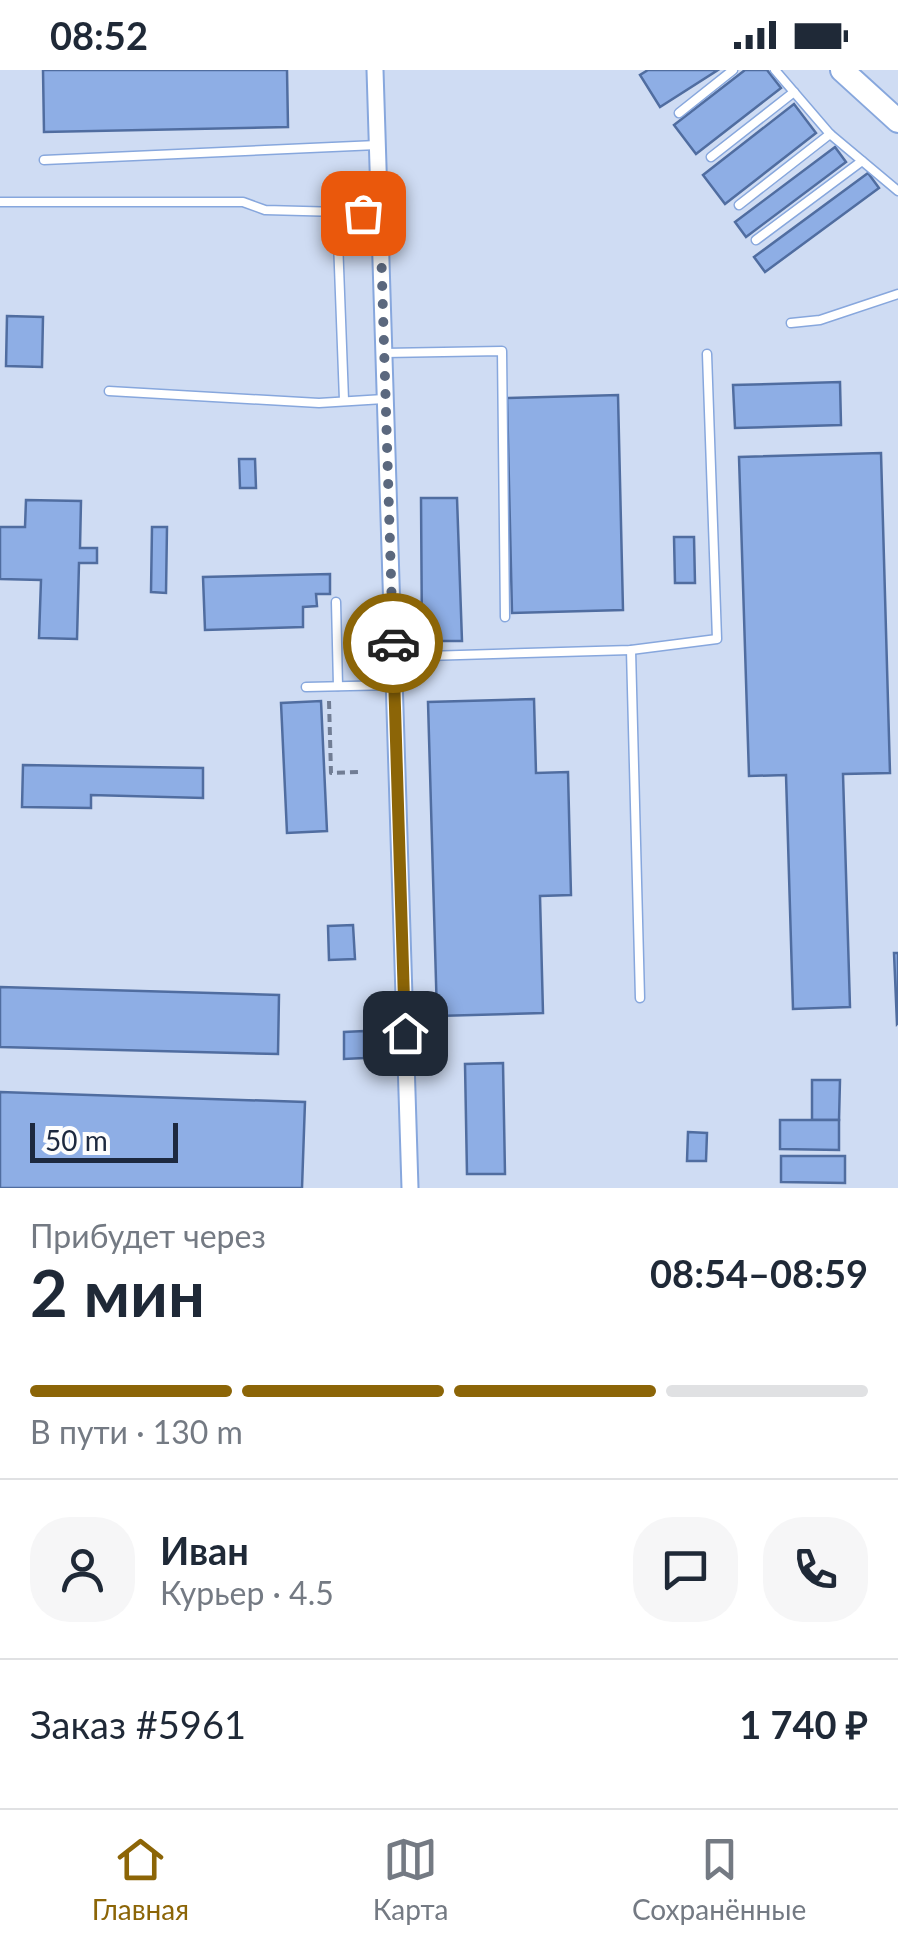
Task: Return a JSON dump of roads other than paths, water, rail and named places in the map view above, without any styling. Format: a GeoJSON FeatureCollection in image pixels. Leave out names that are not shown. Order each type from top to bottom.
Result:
{"type":"FeatureCollection","features":[{"type":"Feature","properties":{"kind":"main road"},"geometry":{"type":"LineString","coordinates":[[842,70],[898,121]]}},
{"type":"Feature","properties":{"kind":"street"},"geometry":{"type":"LineString","coordinates":[[375,70],[410,1188]]}},
{"type":"Feature","properties":{"kind":"lane"},"geometry":{"type":"LineString","coordinates":[[679,112],[734,70]]}},
{"type":"Feature","properties":{"kind":"lane"},"geometry":{"type":"LineString","coordinates":[[776,70],[830,134],[898,191]]}},
{"type":"Feature","properties":{"kind":"lane"},"geometry":{"type":"LineString","coordinates":[[712,157],[794,92]]}},
{"type":"Feature","properties":{"kind":"lane"},"geometry":{"type":"LineString","coordinates":[[739,206],[830,134]]}},
{"type":"Feature","properties":{"kind":"lane"},"geometry":{"type":"LineString","coordinates":[[44,160],[378,146]]}},
{"type":"Feature","properties":{"kind":"lane"},"geometry":{"type":"LineString","coordinates":[[756,240],[862,162]]}},
{"type":"Feature","properties":{"kind":"lane"},"geometry":{"type":"LineString","coordinates":[[0,202],[243,202],[265,210],[380,213]]}},
{"type":"Feature","properties":{"kind":"lane"},"geometry":{"type":"LineString","coordinates":[[337,214],[344,400]]}},
{"type":"Feature","properties":{"kind":"lane"},"geometry":{"type":"LineString","coordinates":[[791,323],[820,320],[898,294]]}},
{"type":"Feature","properties":{"kind":"lane"},"geometry":{"type":"LineString","coordinates":[[384,353],[502,351],[505,617]]}},
{"type":"Feature","properties":{"kind":"lane"},"geometry":{"type":"LineString","coordinates":[[393,657],[632,650],[717,640],[707,354]]}},
{"type":"Feature","properties":{"kind":"lane"},"geometry":{"type":"LineString","coordinates":[[109,391],[319,403],[385,399]]}},
{"type":"Feature","properties":{"kind":"lane"},"geometry":{"type":"LineString","coordinates":[[336,602],[338,686]]}},
{"type":"Feature","properties":{"kind":"lane"},"geometry":{"type":"LineString","coordinates":[[632,650],[640,998]]}},
{"type":"Feature","properties":{"kind":"lane"},"geometry":{"type":"LineString","coordinates":[[306,687],[394,685]]}}]}
